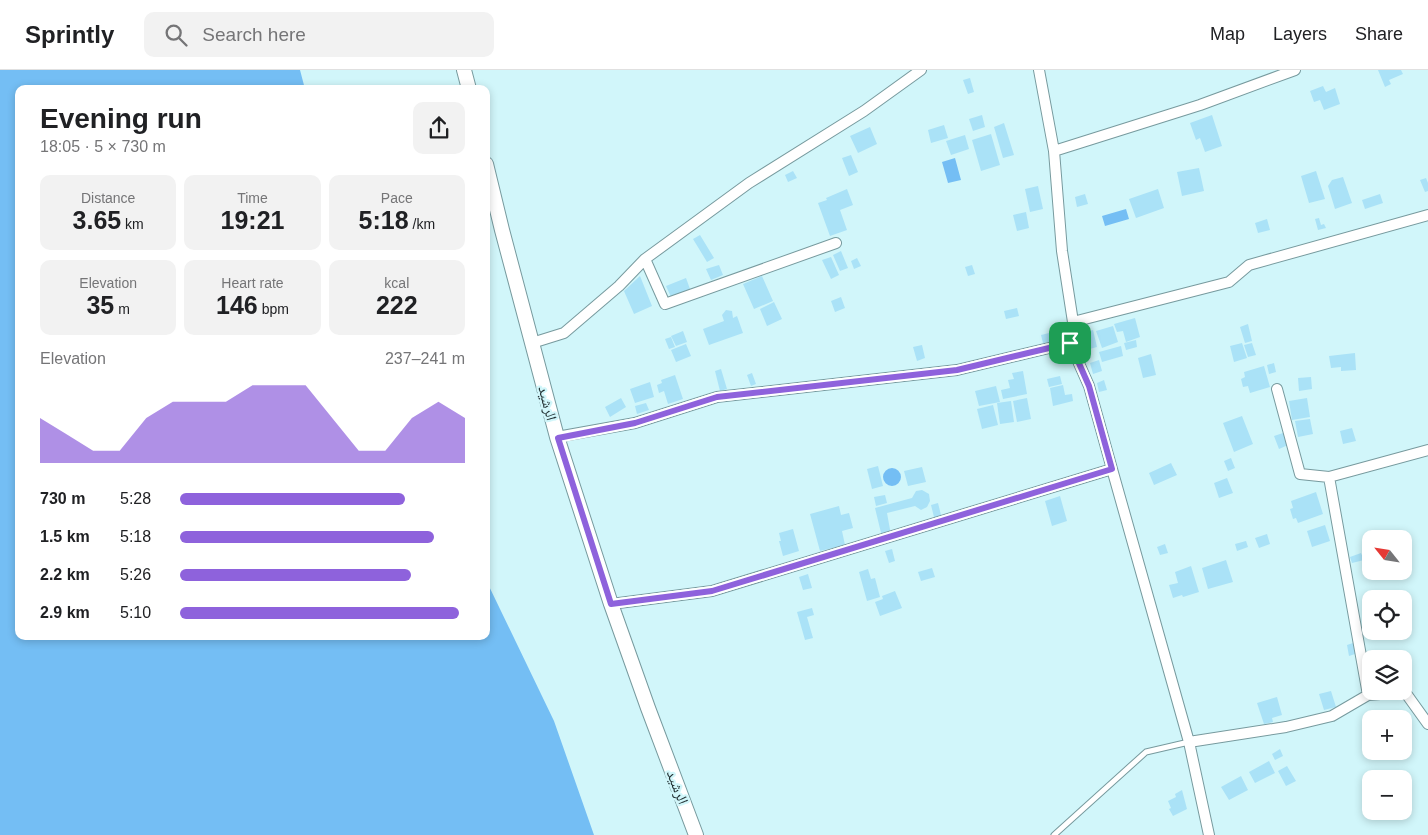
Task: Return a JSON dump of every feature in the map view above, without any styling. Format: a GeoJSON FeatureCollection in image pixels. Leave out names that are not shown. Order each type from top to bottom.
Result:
{"type":"FeatureCollection","features":[{"type":"Feature","properties":{"kind":"main road"},"geometry":{"type":"LineString","coordinates":[[464,70],[468,85]]}},
{"type":"Feature","properties":{"kind":"main road","name":"الرشيد"},"geometry":{"type":"LineString","coordinates":[[490,180],[558,438],[611,604],[696,835]]}},
{"type":"Feature","properties":{"kind":"street"},"geometry":{"type":"LineString","coordinates":[[532,343],[564,333],[619,286],[645,259],[749,183],[864,111],[920,70]]}},
{"type":"Feature","properties":{"kind":"street"},"geometry":{"type":"LineString","coordinates":[[1039,70],[1054,150],[1062,251],[1073,322],[1070,343],[1089,386],[1189,742],[1209,835]]}},
{"type":"Feature","properties":{"kind":"street"},"geometry":{"type":"LineString","coordinates":[[1054,150],[1200,105],[1295,70]]}},
{"type":"Feature","properties":{"kind":"street"},"geometry":{"type":"LineString","coordinates":[[1073,322],[1230,282],[1249,265],[1428,215]]}},
{"type":"Feature","properties":{"kind":"street"},"geometry":{"type":"LineString","coordinates":[[645,259],[664,304],[836,243]]}},
{"type":"Feature","properties":{"kind":"street"},"geometry":{"type":"LineString","coordinates":[[558,438],[635,423],[717,397],[957,370],[1070,343]]}},
{"type":"Feature","properties":{"kind":"street"},"geometry":{"type":"LineString","coordinates":[[1277,389],[1300,474],[1329,478],[1428,450]]}},
{"type":"Feature","properties":{"kind":"street"},"geometry":{"type":"LineString","coordinates":[[611,604],[712,591],[1112,469]]}},
{"type":"Feature","properties":{"kind":"street"},"geometry":{"type":"LineString","coordinates":[[1329,478],[1362,662]]}},
{"type":"Feature","properties":{"kind":"street"},"geometry":{"type":"LineString","coordinates":[[1189,742],[1286,727],[1332,716],[1362,698]]}},
{"type":"Feature","properties":{"kind":"street"},"geometry":{"type":"LineString","coordinates":[[1411,700],[1426,718]]}},
{"type":"Feature","properties":{"kind":"lane"},"geometry":{"type":"LineString","coordinates":[[1054,835],[1146,752],[1189,742]]}},
{"type":"Feature","properties":{"kind":"water"},"geometry":{"type":"Polygon","coordinates":[[[0,70],[300,70],[304,85],[15,85],[15,640],[490,640],[490,588],[554,721],[594,835],[0,835],[0,70]]]}},
{"type":"Feature","properties":{"kind":"water"},"geometry":{"type":"Polygon","coordinates":[[[955,158],[961,180],[948,183],[942,162],[955,158]]]}},
{"type":"Feature","properties":{"kind":"water"},"geometry":{"type":"Polygon","coordinates":[[[1126,209],[1129,219],[1105,226],[1102,216],[1126,209]]]}},
{"type":"Feature","properties":{"kind":"water"},"geometry":{"type":"Polygon","coordinates":[[[888,468],[896,468],[901,473],[899,484],[888,486],[883,481],[883,473],[888,468]]]}},
{"type":"Feature","properties":{"kind":"building"},"geometry":{"type":"Polygon","coordinates":[[[1378,70],[1401,70],[1403,74],[1389,80],[1391,84],[1385,87],[1378,70]]]}},
{"type":"Feature","properties":{"kind":"building"},"geometry":{"type":"Polygon","coordinates":[[[970,78],[974,92],[968,94],[963,80],[970,78]]]}},
{"type":"Feature","properties":{"kind":"building"},"geometry":{"type":"Polygon","coordinates":[[[1323,86],[1326,92],[1335,88],[1340,104],[1324,110],[1320,100],[1314,102],[1310,91],[1323,86]]]}},
{"type":"Feature","properties":{"kind":"building"},"geometry":{"type":"Polygon","coordinates":[[[982,115],[985,127],[973,131],[969,119],[982,115]]]}},
{"type":"Feature","properties":{"kind":"building"},"geometry":{"type":"Polygon","coordinates":[[[1212,115],[1222,146],[1205,152],[1200,138],[1196,140],[1190,123],[1212,115]]]}},
{"type":"Feature","properties":{"kind":"building"},"geometry":{"type":"Polygon","coordinates":[[[1004,123],[1014,155],[1003,158],[994,127],[1004,123]]]}},
{"type":"Feature","properties":{"kind":"building"},"geometry":{"type":"Polygon","coordinates":[[[944,125],[948,138],[931,143],[928,130],[944,125]]]}},
{"type":"Feature","properties":{"kind":"building"},"geometry":{"type":"Polygon","coordinates":[[[870,127],[877,144],[858,153],[850,136],[870,127]]]}},
{"type":"Feature","properties":{"kind":"building"},"geometry":{"type":"Polygon","coordinates":[[[991,134],[1000,165],[981,171],[972,140],[991,134]]]}},
{"type":"Feature","properties":{"kind":"building"},"geometry":{"type":"Polygon","coordinates":[[[965,135],[969,149],[951,155],[946,141],[965,135]]]}},
{"type":"Feature","properties":{"kind":"building"},"geometry":{"type":"Polygon","coordinates":[[[851,155],[858,172],[849,176],[842,158],[851,155]]]}},
{"type":"Feature","properties":{"kind":"building"},"geometry":{"type":"Polygon","coordinates":[[[1199,168],[1204,191],[1182,196],[1177,172],[1199,168]]]}},
{"type":"Feature","properties":{"kind":"building"},"geometry":{"type":"Polygon","coordinates":[[[793,171],[797,178],[788,182],[785,175],[793,171]]]}},
{"type":"Feature","properties":{"kind":"building"},"geometry":{"type":"Polygon","coordinates":[[[1316,171],[1325,199],[1309,203],[1301,176],[1316,171]]]}},
{"type":"Feature","properties":{"kind":"building"},"geometry":{"type":"Polygon","coordinates":[[[1343,177],[1352,203],[1335,209],[1328,186],[1332,180],[1343,177]]]}},
{"type":"Feature","properties":{"kind":"building"},"geometry":{"type":"Polygon","coordinates":[[[1426,178],[1428,191],[1425,192],[1420,180],[1426,178]]]}},
{"type":"Feature","properties":{"kind":"building"},"geometry":{"type":"Polygon","coordinates":[[[1038,186],[1043,209],[1030,212],[1025,189],[1038,186]]]}},
{"type":"Feature","properties":{"kind":"building"},"geometry":{"type":"Polygon","coordinates":[[[847,189],[853,205],[840,210],[847,230],[830,236],[818,203],[847,189]]]}},
{"type":"Feature","properties":{"kind":"building"},"geometry":{"type":"Polygon","coordinates":[[[1158,189],[1164,208],[1136,218],[1129,199],[1158,189]]]}},
{"type":"Feature","properties":{"kind":"building"},"geometry":{"type":"Polygon","coordinates":[[[1085,194],[1088,204],[1077,207],[1075,197],[1085,194]]]}},
{"type":"Feature","properties":{"kind":"building"},"geometry":{"type":"Polygon","coordinates":[[[1380,194],[1383,203],[1365,209],[1362,200],[1380,194]]]}},
{"type":"Feature","properties":{"kind":"building"},"geometry":{"type":"Polygon","coordinates":[[[1026,212],[1029,228],[1017,231],[1013,215],[1026,212]]]}},
{"type":"Feature","properties":{"kind":"building"},"geometry":{"type":"Polygon","coordinates":[[[1319,218],[1321,225],[1324,224],[1326,228],[1318,230],[1315,219],[1319,218]]]}},
{"type":"Feature","properties":{"kind":"building"},"geometry":{"type":"Polygon","coordinates":[[[1267,219],[1270,230],[1258,233],[1255,223],[1267,219]]]}},
{"type":"Feature","properties":{"kind":"building"},"geometry":{"type":"Polygon","coordinates":[[[700,235],[714,258],[707,262],[693,239],[700,235]]]}},
{"type":"Feature","properties":{"kind":"building"},"geometry":{"type":"Polygon","coordinates":[[[841,251],[848,268],[840,271],[833,255],[841,251]]]}},
{"type":"Feature","properties":{"kind":"building"},"geometry":{"type":"Polygon","coordinates":[[[831,257],[839,275],[831,279],[822,260],[831,257]]]}},
{"type":"Feature","properties":{"kind":"building"},"geometry":{"type":"Polygon","coordinates":[[[857,258],[861,266],[854,269],[851,261],[857,258]]]}},
{"type":"Feature","properties":{"kind":"building"},"geometry":{"type":"Polygon","coordinates":[[[719,265],[723,275],[711,280],[706,269],[719,265]]]}},
{"type":"Feature","properties":{"kind":"building"},"geometry":{"type":"Polygon","coordinates":[[[972,265],[975,274],[968,276],[965,267],[972,265]]]}},
{"type":"Feature","properties":{"kind":"building"},"geometry":{"type":"Polygon","coordinates":[[[640,276],[652,306],[634,314],[624,291],[640,276]]]}},
{"type":"Feature","properties":{"kind":"building"},"geometry":{"type":"Polygon","coordinates":[[[762,276],[773,301],[754,309],[743,284],[762,276]]]}},
{"type":"Feature","properties":{"kind":"building"},"geometry":{"type":"Polygon","coordinates":[[[686,278],[690,289],[671,297],[666,286],[686,278]]]}},
{"type":"Feature","properties":{"kind":"building"},"geometry":{"type":"Polygon","coordinates":[[[841,297],[845,308],[835,312],[831,301],[841,297]]]}},
{"type":"Feature","properties":{"kind":"building"},"geometry":{"type":"Polygon","coordinates":[[[774,302],[782,319],[767,326],[760,309],[774,302]]]}},
{"type":"Feature","properties":{"kind":"building"},"geometry":{"type":"Polygon","coordinates":[[[1017,308],[1019,316],[1006,319],[1004,311],[1017,308]]]}},
{"type":"Feature","properties":{"kind":"building"},"geometry":{"type":"Polygon","coordinates":[[[726,310],[732,311],[733,318],[737,316],[743,333],[709,345],[703,329],[724,321],[722,315],[726,310]]]}},
{"type":"Feature","properties":{"kind":"building"},"geometry":{"type":"Polygon","coordinates":[[[1135,318],[1140,337],[1126,342],[1123,331],[1117,332],[1114,324],[1135,318]]]}},
{"type":"Feature","properties":{"kind":"building"},"geometry":{"type":"Polygon","coordinates":[[[1248,324],[1252,341],[1245,343],[1240,327],[1248,324]]]}},
{"type":"Feature","properties":{"kind":"building"},"geometry":{"type":"Polygon","coordinates":[[[1113,326],[1118,342],[1102,348],[1096,331],[1113,326]]]}},
{"type":"Feature","properties":{"kind":"building"},"geometry":{"type":"Polygon","coordinates":[[[1093,330],[1097,347],[1086,350],[1082,333],[1093,330]]]}},
{"type":"Feature","properties":{"kind":"building"},"geometry":{"type":"Polygon","coordinates":[[[683,331],[687,342],[676,346],[671,336],[683,331]]]}},
{"type":"Feature","properties":{"kind":"building"},"geometry":{"type":"Polygon","coordinates":[[[1049,333],[1051,342],[1043,343],[1041,335],[1049,333]]]}},
{"type":"Feature","properties":{"kind":"building"},"geometry":{"type":"Polygon","coordinates":[[[671,337],[675,347],[669,349],[665,339],[671,337]]]}},
{"type":"Feature","properties":{"kind":"building"},"geometry":{"type":"Polygon","coordinates":[[[1136,340],[1137,347],[1126,350],[1124,343],[1136,340]]]}},
{"type":"Feature","properties":{"kind":"building"},"geometry":{"type":"Polygon","coordinates":[[[1242,343],[1247,358],[1234,362],[1230,346],[1242,343]]]}},
{"type":"Feature","properties":{"kind":"building"},"geometry":{"type":"Polygon","coordinates":[[[1252,343],[1256,355],[1248,357],[1244,345],[1252,343]]]}},
{"type":"Feature","properties":{"kind":"building"},"geometry":{"type":"Polygon","coordinates":[[[686,344],[691,356],[676,362],[671,350],[686,344]]]}},
{"type":"Feature","properties":{"kind":"building"},"geometry":{"type":"Polygon","coordinates":[[[922,345],[925,358],[917,361],[913,347],[922,345]]]}},
{"type":"Feature","properties":{"kind":"building"},"geometry":{"type":"Polygon","coordinates":[[[1121,346],[1123,356],[1102,362],[1099,352],[1121,346]]]}},
{"type":"Feature","properties":{"kind":"building"},"geometry":{"type":"Polygon","coordinates":[[[1355,353],[1356,370],[1341,371],[1341,367],[1331,368],[1329,356],[1355,353]]]}},
{"type":"Feature","properties":{"kind":"building"},"geometry":{"type":"Polygon","coordinates":[[[1151,354],[1156,375],[1143,378],[1138,358],[1151,354]]]}},
{"type":"Feature","properties":{"kind":"building"},"geometry":{"type":"Polygon","coordinates":[[[1099,360],[1102,371],[1093,374],[1090,363],[1099,360]]]}},
{"type":"Feature","properties":{"kind":"building"},"geometry":{"type":"Polygon","coordinates":[[[1274,363],[1276,372],[1269,374],[1267,365],[1274,363]]]}},
{"type":"Feature","properties":{"kind":"building"},"geometry":{"type":"Polygon","coordinates":[[[1264,366],[1270,387],[1250,393],[1248,386],[1243,387],[1241,379],[1245,377],[1244,372],[1264,366]]]}},
{"type":"Feature","properties":{"kind":"building"},"geometry":{"type":"Polygon","coordinates":[[[721,369],[727,389],[720,391],[715,371],[721,369]]]}},
{"type":"Feature","properties":{"kind":"building"},"geometry":{"type":"Polygon","coordinates":[[[1023,371],[1027,394],[1003,399],[1001,390],[1010,388],[1008,380],[1014,379],[1012,373],[1023,371]]]}},
{"type":"Feature","properties":{"kind":"building"},"geometry":{"type":"Polygon","coordinates":[[[752,373],[756,384],[751,386],[747,375],[752,373]]]}},
{"type":"Feature","properties":{"kind":"building"},"geometry":{"type":"Polygon","coordinates":[[[675,375],[683,399],[668,404],[664,391],[659,393],[657,385],[662,383],[661,380],[675,375]]]}},
{"type":"Feature","properties":{"kind":"building"},"geometry":{"type":"Polygon","coordinates":[[[1060,376],[1062,384],[1049,387],[1047,379],[1060,376]]]}},
{"type":"Feature","properties":{"kind":"building"},"geometry":{"type":"Polygon","coordinates":[[[1311,377],[1312,389],[1299,391],[1298,378],[1311,377]]]}},
{"type":"Feature","properties":{"kind":"building"},"geometry":{"type":"Polygon","coordinates":[[[1104,380],[1107,390],[1099,392],[1097,383],[1104,380]]]}},
{"type":"Feature","properties":{"kind":"building"},"geometry":{"type":"Polygon","coordinates":[[[650,382],[654,397],[635,403],[630,389],[650,382]]]}},
{"type":"Feature","properties":{"kind":"building"},"geometry":{"type":"Polygon","coordinates":[[[1063,385],[1065,395],[1072,394],[1073,401],[1053,406],[1050,388],[1063,385]]]}},
{"type":"Feature","properties":{"kind":"building"},"geometry":{"type":"Polygon","coordinates":[[[996,386],[1000,402],[979,406],[975,391],[996,386]]]}},
{"type":"Feature","properties":{"kind":"building"},"geometry":{"type":"Polygon","coordinates":[[[621,398],[626,407],[610,417],[605,407],[621,398]]]}},
{"type":"Feature","properties":{"kind":"building"},"geometry":{"type":"Polygon","coordinates":[[[1027,398],[1031,419],[1017,422],[1013,401],[1027,398]]]}},
{"type":"Feature","properties":{"kind":"building"},"geometry":{"type":"Polygon","coordinates":[[[1307,398],[1310,417],[1292,420],[1289,401],[1307,398]]]}},
{"type":"Feature","properties":{"kind":"building"},"geometry":{"type":"Polygon","coordinates":[[[1011,401],[1014,422],[1000,424],[997,403],[1011,401]]]}},
{"type":"Feature","properties":{"kind":"building"},"geometry":{"type":"Polygon","coordinates":[[[646,403],[649,410],[637,414],[635,406],[646,403]]]}},
{"type":"Feature","properties":{"kind":"building"},"geometry":{"type":"Polygon","coordinates":[[[993,405],[998,425],[982,429],[977,409],[993,405]]]}},
{"type":"Feature","properties":{"kind":"building"},"geometry":{"type":"Polygon","coordinates":[[[1242,416],[1253,444],[1234,452],[1223,423],[1242,416]]]}},
{"type":"Feature","properties":{"kind":"building"},"geometry":{"type":"Polygon","coordinates":[[[1310,419],[1313,434],[1298,437],[1295,421],[1310,419]]]}},
{"type":"Feature","properties":{"kind":"building"},"geometry":{"type":"Polygon","coordinates":[[[1352,428],[1356,441],[1343,444],[1340,431],[1352,428]]]}},
{"type":"Feature","properties":{"kind":"building"},"geometry":{"type":"Polygon","coordinates":[[[1283,433],[1288,445],[1279,449],[1274,436],[1283,433]]]}},
{"type":"Feature","properties":{"kind":"building"},"geometry":{"type":"Polygon","coordinates":[[[1231,458],[1235,468],[1228,471],[1224,461],[1231,458]]]}},
{"type":"Feature","properties":{"kind":"building"},"geometry":{"type":"Polygon","coordinates":[[[1171,463],[1177,475],[1154,485],[1149,473],[1171,463]]]}},
{"type":"Feature","properties":{"kind":"building"},"geometry":{"type":"Polygon","coordinates":[[[878,466],[883,486],[872,489],[867,469],[878,466]]]}},
{"type":"Feature","properties":{"kind":"building"},"geometry":{"type":"Polygon","coordinates":[[[922,467],[926,482],[908,486],[904,471],[922,467]]]}},
{"type":"Feature","properties":{"kind":"building"},"geometry":{"type":"Polygon","coordinates":[[[1227,478],[1233,493],[1219,498],[1214,483],[1227,478]]]}},
{"type":"Feature","properties":{"kind":"building"},"geometry":{"type":"Polygon","coordinates":[[[922,490],[929,494],[930,501],[927,507],[921,510],[915,506],[887,513],[891,535],[882,537],[875,508],[912,498],[916,491],[922,490]]]}},
{"type":"Feature","properties":{"kind":"building"},"geometry":{"type":"Polygon","coordinates":[[[1316,492],[1323,514],[1298,523],[1296,518],[1293,519],[1290,509],[1293,508],[1291,501],[1316,492]]]}},
{"type":"Feature","properties":{"kind":"building"},"geometry":{"type":"Polygon","coordinates":[[[885,495],[887,503],[876,506],[874,497],[885,495]]]}},
{"type":"Feature","properties":{"kind":"building"},"geometry":{"type":"Polygon","coordinates":[[[1060,496],[1067,521],[1052,526],[1045,501],[1060,496]]]}},
{"type":"Feature","properties":{"kind":"building"},"geometry":{"type":"Polygon","coordinates":[[[938,503],[942,519],[935,521],[931,505],[938,503]]]}},
{"type":"Feature","properties":{"kind":"building"},"geometry":{"type":"Polygon","coordinates":[[[839,506],[841,515],[849,513],[853,528],[842,531],[845,545],[820,551],[810,514],[839,506]]]}},
{"type":"Feature","properties":{"kind":"building"},"geometry":{"type":"Polygon","coordinates":[[[1325,525],[1330,541],[1312,547],[1307,531],[1325,525]]]}},
{"type":"Feature","properties":{"kind":"building"},"geometry":{"type":"Polygon","coordinates":[[[793,529],[799,551],[783,556],[779,533],[793,529]]]}},
{"type":"Feature","properties":{"kind":"building"},"geometry":{"type":"Polygon","coordinates":[[[1267,534],[1270,544],[1259,548],[1255,538],[1267,534]]]}},
{"type":"Feature","properties":{"kind":"building"},"geometry":{"type":"Polygon","coordinates":[[[1246,541],[1248,547],[1237,551],[1235,544],[1246,541]]]}},
{"type":"Feature","properties":{"kind":"building"},"geometry":{"type":"Polygon","coordinates":[[[1165,544],[1168,553],[1160,555],[1157,547],[1165,544]]]}},
{"type":"Feature","properties":{"kind":"building"},"geometry":{"type":"Polygon","coordinates":[[[892,549],[895,561],[889,563],[885,551],[892,549]]]}},
{"type":"Feature","properties":{"kind":"building"},"geometry":{"type":"Polygon","coordinates":[[[1361,553],[1362,560],[1352,563],[1350,557],[1361,553]]]}},
{"type":"Feature","properties":{"kind":"building"},"geometry":{"type":"Polygon","coordinates":[[[1226,560],[1233,582],[1208,589],[1202,568],[1226,560]]]}},
{"type":"Feature","properties":{"kind":"building"},"geometry":{"type":"Polygon","coordinates":[[[1191,566],[1199,592],[1173,598],[1169,585],[1178,583],[1175,572],[1191,566]]]}},
{"type":"Feature","properties":{"kind":"building"},"geometry":{"type":"Polygon","coordinates":[[[932,568],[935,577],[921,581],[918,572],[932,568]]]}},
{"type":"Feature","properties":{"kind":"building"},"geometry":{"type":"Polygon","coordinates":[[[868,569],[871,579],[875,578],[880,597],[867,601],[859,572],[868,569]]]}},
{"type":"Feature","properties":{"kind":"building"},"geometry":{"type":"Polygon","coordinates":[[[808,574],[812,588],[803,590],[799,577],[808,574]]]}},
{"type":"Feature","properties":{"kind":"building"},"geometry":{"type":"Polygon","coordinates":[[[895,591],[902,608],[880,616],[875,602],[883,599],[882,596],[895,591]]]}},
{"type":"Feature","properties":{"kind":"building"},"geometry":{"type":"Polygon","coordinates":[[[812,608],[814,615],[807,617],[813,638],[805,640],[797,612],[812,608]]]}},
{"type":"Feature","properties":{"kind":"building"},"geometry":{"type":"Polygon","coordinates":[[[1353,643],[1355,654],[1349,656],[1347,645],[1353,643]]]}},
{"type":"Feature","properties":{"kind":"building"},"geometry":{"type":"Polygon","coordinates":[[[1331,691],[1336,707],[1324,710],[1319,694],[1331,691]]]}},
{"type":"Feature","properties":{"kind":"building"},"geometry":{"type":"Polygon","coordinates":[[[1277,697],[1282,715],[1272,718],[1273,722],[1264,724],[1257,703],[1277,697]]]}},
{"type":"Feature","properties":{"kind":"building"},"geometry":{"type":"Polygon","coordinates":[[[1280,749],[1283,756],[1275,760],[1272,754],[1280,749]]]}},
{"type":"Feature","properties":{"kind":"building"},"geometry":{"type":"Polygon","coordinates":[[[1269,761],[1275,773],[1255,783],[1249,772],[1269,761]]]}},
{"type":"Feature","properties":{"kind":"building"},"geometry":{"type":"Polygon","coordinates":[[[1287,766],[1296,781],[1286,786],[1278,771],[1287,766]]]}},
{"type":"Feature","properties":{"kind":"building"},"geometry":{"type":"Polygon","coordinates":[[[1241,776],[1248,790],[1229,800],[1221,787],[1241,776]]]}},
{"type":"Feature","properties":{"kind":"building"},"geometry":{"type":"Polygon","coordinates":[[[1182,790],[1187,809],[1173,816],[1169,809],[1171,808],[1168,801],[1176,797],[1175,794],[1182,790]]]}},
{"type":"Feature","properties":{"kind":"route"},"geometry":{"type":"LineString","coordinates":[[1070,343],[1089,386],[1112,469],[712,591],[611,604],[558,438],[635,423],[717,397],[957,370],[1070,343]]}}]}
